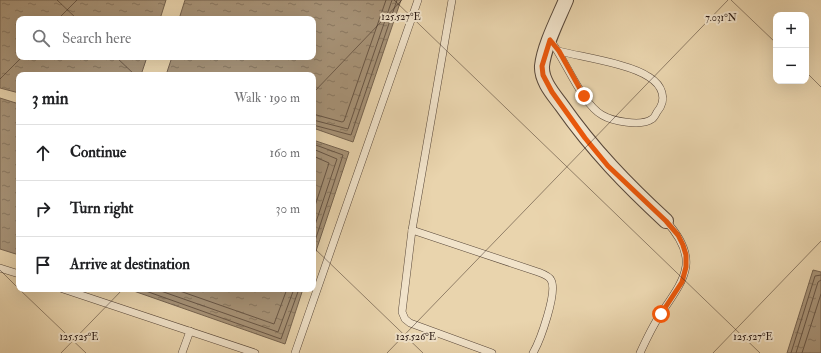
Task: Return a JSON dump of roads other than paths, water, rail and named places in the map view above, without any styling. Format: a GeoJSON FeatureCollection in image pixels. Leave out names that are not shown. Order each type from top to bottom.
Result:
{"type":"FeatureCollection","features":[{"type":"Feature","properties":{"kind":"street"},"geometry":{"type":"LineString","coordinates":[[566,0],[550,40],[542,66],[543,75],[552,92],[585,138],[608,166],[666,221]]}},
{"type":"Feature","properties":{"kind":"lane"},"geometry":{"type":"LineString","coordinates":[[295,353],[418,0]]}},
{"type":"Feature","properties":{"kind":"lane"},"geometry":{"type":"LineString","coordinates":[[452,0],[412,230],[401,303],[402,312],[405,319],[417,326],[492,353]]}},
{"type":"Feature","properties":{"kind":"lane"},"geometry":{"type":"LineString","coordinates":[[550,40],[559,51],[592,107],[602,115],[617,120],[636,123],[652,120],[661,107],[664,96],[659,85],[648,76],[615,64],[559,51]]}},
{"type":"Feature","properties":{"kind":"lane"},"geometry":{"type":"LineString","coordinates":[[640,353],[654,324],[682,282],[686,267],[686,255],[683,245],[678,235],[666,221]]}},
{"type":"Feature","properties":{"kind":"lane"},"geometry":{"type":"LineString","coordinates":[[412,230],[549,277],[552,281],[554,293],[533,353]]}},
{"type":"Feature","properties":{"kind":"lane"},"geometry":{"type":"LineString","coordinates":[[0,268],[16,273]]}},
{"type":"Feature","properties":{"kind":"lane"},"geometry":{"type":"LineString","coordinates":[[72,292],[255,353]]}},
{"type":"Feature","properties":{"kind":"lane"},"geometry":{"type":"LineString","coordinates":[[182,353],[190,331]]}},
{"type":"Feature","properties":{"kind":"water"},"geometry":{"type":"Polygon","coordinates":[[[0,0],[166,0],[161,16],[16,16],[16,60],[146,60],[142,72],[16,72],[16,92],[0,88],[0,0]]]}},
{"type":"Feature","properties":{"kind":"water"},"geometry":{"type":"Polygon","coordinates":[[[185,0],[401,0],[353,142],[316,129],[316,72],[167,72],[171,60],[316,60],[316,16],[180,16],[185,0]]]}},
{"type":"Feature","properties":{"kind":"water"},"geometry":{"type":"Polygon","coordinates":[[[0,98],[16,103],[16,254],[0,249],[0,98]]]}},
{"type":"Feature","properties":{"kind":"water"},"geometry":{"type":"Polygon","coordinates":[[[316,141],[349,152],[316,251],[316,141]]]}},
{"type":"Feature","properties":{"kind":"water"},"geometry":{"type":"Polygon","coordinates":[[[813,270],[821,272],[821,353],[787,353],[813,270]]]}},
{"type":"Feature","properties":{"kind":"water"},"geometry":{"type":"Polygon","coordinates":[[[137,292],[302,292],[285,344],[137,292]]]}}]}
